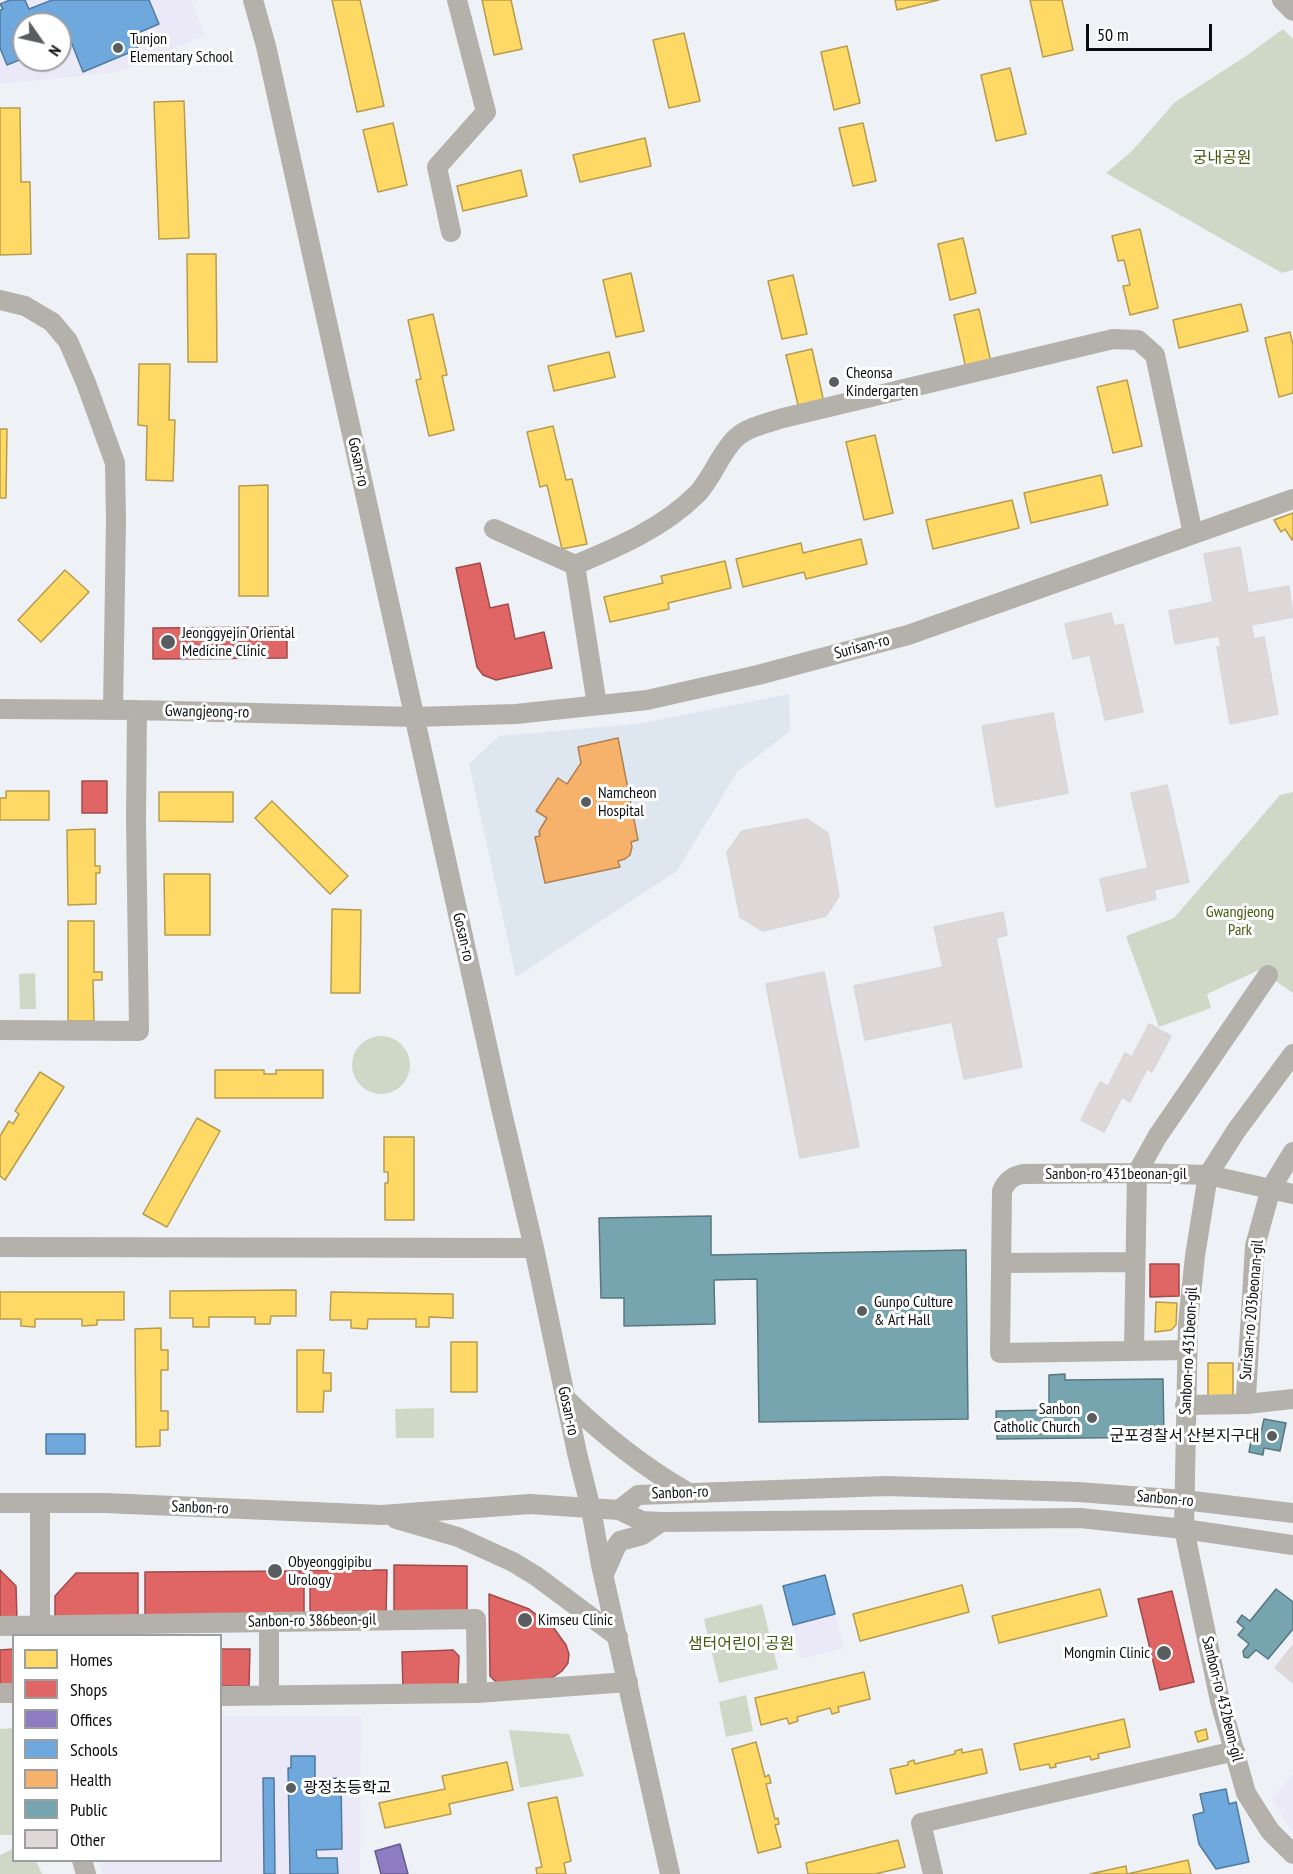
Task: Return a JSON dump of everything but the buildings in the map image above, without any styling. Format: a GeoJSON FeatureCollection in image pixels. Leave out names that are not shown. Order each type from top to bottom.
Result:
{"type":"FeatureCollection","features":[{"type":"Feature","properties":{"kind":"street","name":"Gosan-ro"},"geometry":{"type":"LineString","coordinates":[[253,0],[534,1248],[670,1874]]}},
{"type":"Feature","properties":{"kind":"street"},"geometry":{"type":"LineString","coordinates":[[451,232],[436,167],[486,112],[457,0]]}},
{"type":"Feature","properties":{"kind":"street"},"geometry":{"type":"LineString","coordinates":[[1282,0],[1293,11]]}},
{"type":"Feature","properties":{"kind":"street"},"geometry":{"type":"LineString","coordinates":[[0,300],[25,306],[52,322],[68,341],[115,463],[113,710]]}},
{"type":"Feature","properties":{"kind":"street"},"geometry":{"type":"LineString","coordinates":[[494,529],[575,566],[620,547],[665,521],[698,493],[736,438],[758,425],[1113,339],[1138,340],[1155,355],[1193,534]]}},
{"type":"Feature","properties":{"kind":"street","name":"Surisan-ro"},"geometry":{"type":"LineString","coordinates":[[414,717],[516,714],[647,700],[758,675],[908,634],[1293,499]]}},
{"type":"Feature","properties":{"kind":"street"},"geometry":{"type":"LineString","coordinates":[[575,566],[597,705]]}},
{"type":"Feature","properties":{"kind":"street","name":"Gwangjeong-ro"},"geometry":{"type":"LineString","coordinates":[[0,710],[137,710],[414,717]]}},
{"type":"Feature","properties":{"kind":"street"},"geometry":{"type":"LineString","coordinates":[[0,1030],[139,1032],[137,710]]}},
{"type":"Feature","properties":{"kind":"street"},"geometry":{"type":"LineString","coordinates":[[1134,1352],[1137,1173],[1157,1137],[1268,975]]}},
{"type":"Feature","properties":{"kind":"street","name":"Sanbon-ro 431beon-gil"},"geometry":{"type":"LineString","coordinates":[[1184,1529],[1188,1323],[1195,1256],[1208,1175],[1236,1131],[1293,1054]]}},
{"type":"Feature","properties":{"kind":"street","name":"Surisan-ro 203beonan-gil"},"geometry":{"type":"LineString","coordinates":[[1247,1404],[1245,1396],[1247,1345],[1255,1246],[1271,1188],[1293,1152]]}},
{"type":"Feature","properties":{"kind":"street","name":"Sanbon-ro 431beonan-gil"},"geometry":{"type":"LineString","coordinates":[[1002,1263],[1002,1191],[1010,1179],[1023,1174],[1208,1175]]}},
{"type":"Feature","properties":{"kind":"street"},"geometry":{"type":"LineString","coordinates":[[1208,1175],[1293,1194]]}},
{"type":"Feature","properties":{"kind":"street"},"geometry":{"type":"LineString","coordinates":[[0,1247],[534,1248]]}},
{"type":"Feature","properties":{"kind":"street"},"geometry":{"type":"LineString","coordinates":[[1135,1262],[1002,1263],[1000,1353],[1187,1350]]}},
{"type":"Feature","properties":{"kind":"street"},"geometry":{"type":"LineString","coordinates":[[565,1398],[640,1463],[687,1492]]}},
{"type":"Feature","properties":{"kind":"street"},"geometry":{"type":"LineString","coordinates":[[1185,1405],[1247,1404],[1293,1398]]}},
{"type":"Feature","properties":{"kind":"street","name":"Sanbon-ro"},"geometry":{"type":"LineString","coordinates":[[0,1503],[105,1503],[382,1515],[530,1504],[619,1510],[638,1495],[886,1486],[1078,1492],[1184,1500],[1293,1513]]}},
{"type":"Feature","properties":{"kind":"street"},"geometry":{"type":"LineString","coordinates":[[39,1631],[40,1503]]}},
{"type":"Feature","properties":{"kind":"street"},"geometry":{"type":"LineString","coordinates":[[619,1510],[642,1521],[661,1522],[1080,1518],[1184,1529],[1293,1545]]}},
{"type":"Feature","properties":{"kind":"street"},"geometry":{"type":"LineString","coordinates":[[382,1515],[458,1538],[513,1562],[536,1576],[618,1637]]}},
{"type":"Feature","properties":{"kind":"street"},"geometry":{"type":"LineString","coordinates":[[604,1574],[620,1541],[642,1535],[661,1522]]}},
{"type":"Feature","properties":{"kind":"street","name":"Sanbon-ro 432beon-gil"},"geometry":{"type":"LineString","coordinates":[[1184,1529],[1221,1701],[1246,1792],[1270,1831],[1293,1854]]}},
{"type":"Feature","properties":{"kind":"street","name":"Sanbon-ro 386beon-gil"},"geometry":{"type":"LineString","coordinates":[[0,1626],[39,1631],[269,1622],[476,1619],[477,1693]]}},
{"type":"Feature","properties":{"kind":"street"},"geometry":{"type":"LineString","coordinates":[[269,1622],[269,1695]]}},
{"type":"Feature","properties":{"kind":"street"},"geometry":{"type":"LineString","coordinates":[[222,1696],[477,1693],[628,1682]]}},
{"type":"Feature","properties":{"kind":"street"},"geometry":{"type":"LineString","coordinates":[[933,1874],[921,1823],[1234,1751]]}},
{"type":"Feature","properties":{"kind":"shaded area","name":"Tunjon Elementary School"},"geometry":{"type":"Polygon","coordinates":[[[0,0],[191,0],[205,35],[119,72],[0,84],[0,0]]]}},
{"type":"Feature","properties":{"kind":"shaded area"},"geometry":{"type":"Polygon","coordinates":[[[789,694],[790,731],[737,772],[677,871],[516,977],[469,764],[499,736],[637,724],[789,694]]]}},
{"type":"Feature","properties":{"kind":"shaded area"},"geometry":{"type":"Polygon","coordinates":[[[825,1575],[844,1648],[801,1659],[783,1586],[825,1575]]]}},
{"type":"Feature","properties":{"kind":"shaded area","name":"광정초등학교"},"geometry":{"type":"Polygon","coordinates":[[[222,1716],[361,1716],[360,1874],[103,1874],[99,1862],[222,1862],[222,1716]]]}},
{"type":"Feature","properties":{"kind":"shaded area"},"geometry":{"type":"Polygon","coordinates":[[[1293,1774],[1293,1833],[1272,1798],[1293,1774]]]}},
{"type":"Feature","properties":{"kind":"green space","name":"궁내공원"},"geometry":{"type":"Polygon","coordinates":[[[1283,29],[1293,39],[1293,270],[1282,273],[1106,173],[1132,151],[1175,102],[1283,29]]]}},
{"type":"Feature","properties":{"kind":"green space","name":"Gwangjeong Park"},"geometry":{"type":"Polygon","coordinates":[[[1293,792],[1293,993],[1259,970],[1207,994],[1211,1008],[1159,1027],[1126,936],[1174,918],[1280,795],[1293,792]]]}},
{"type":"Feature","properties":{"kind":"green space"},"geometry":{"type":"Polygon","coordinates":[[[35,973],[36,1009],[20,1009],[19,974],[35,973]]]}},
{"type":"Feature","properties":{"kind":"green space"},"geometry":{"type":"Polygon","coordinates":[[[381,1036],[392,1038],[402,1044],[408,1054],[410,1065],[408,1076],[402,1086],[392,1092],[381,1094],[370,1092],[360,1086],[354,1076],[352,1065],[354,1054],[360,1044],[370,1038],[381,1036]]]}},
{"type":"Feature","properties":{"kind":"green space"},"geometry":{"type":"Polygon","coordinates":[[[434,1408],[434,1438],[396,1438],[395,1409],[434,1408]]]}},
{"type":"Feature","properties":{"kind":"green space","name":"샘터어린이 공원"},"geometry":{"type":"Polygon","coordinates":[[[762,1604],[778,1669],[719,1683],[704,1619],[762,1604]]]}},
{"type":"Feature","properties":{"kind":"green space"},"geometry":{"type":"Polygon","coordinates":[[[746,1695],[753,1731],[726,1737],[719,1702],[746,1695]]]}},
{"type":"Feature","properties":{"kind":"green space"},"geometry":{"type":"Polygon","coordinates":[[[12,1728],[12,1835],[0,1835],[0,1729],[12,1728]]]}},
{"type":"Feature","properties":{"kind":"green space"},"geometry":{"type":"Polygon","coordinates":[[[509,1730],[569,1734],[584,1776],[520,1788],[509,1730]]]}},
{"type":"Feature","properties":{"kind":"green space"},"geometry":{"type":"Polygon","coordinates":[[[12,1849],[12,1862],[36,1862],[42,1874],[0,1874],[0,1855],[12,1849]]]}},
{"type":"Feature","properties":{"kind":"place","name":"Tunjon Elementary School"},"geometry":{"type":"Point","coordinates":[118,48]}},
{"type":"Feature","properties":{"kind":"place","name":"Cheonsa Kindergarten"},"geometry":{"type":"Point","coordinates":[834,382]}},
{"type":"Feature","properties":{"kind":"place","name":"Jeonggyejin Oriental Medicine Clinic"},"geometry":{"type":"Point","coordinates":[168,642]}},
{"type":"Feature","properties":{"kind":"place","name":"Namcheon Hospital"},"geometry":{"type":"Point","coordinates":[586,802]}},
{"type":"Feature","properties":{"kind":"place","name":"Gunpo Culture & Art Hall"},"geometry":{"type":"Point","coordinates":[862,1311]}},
{"type":"Feature","properties":{"kind":"place","name":"Sanbon Catholic Church"},"geometry":{"type":"Point","coordinates":[1092,1418]}},
{"type":"Feature","properties":{"kind":"place","name":"군포경찰서 산본지구대"},"geometry":{"type":"Point","coordinates":[1272,1436]}},
{"type":"Feature","properties":{"kind":"place","name":"Obyeonggipibu Urology"},"geometry":{"type":"Point","coordinates":[275,1571]}},
{"type":"Feature","properties":{"kind":"place","name":"Kimseu Clinic"},"geometry":{"type":"Point","coordinates":[525,1620]}},
{"type":"Feature","properties":{"kind":"place","name":"Mongmin Clinic"},"geometry":{"type":"Point","coordinates":[1164,1653]}},
{"type":"Feature","properties":{"kind":"place","name":"광정초등학교"},"geometry":{"type":"Point","coordinates":[291,1788]}}]}
